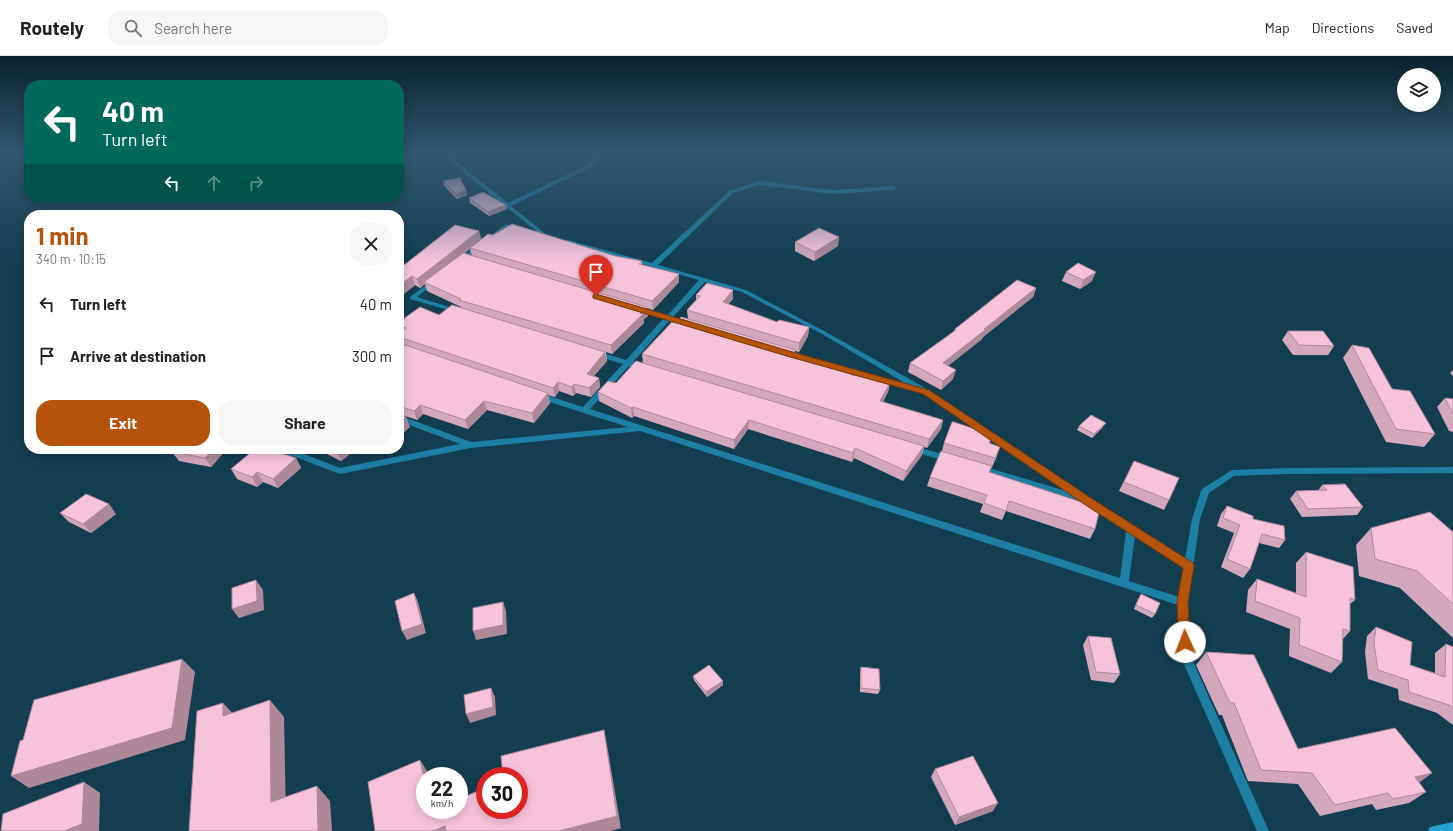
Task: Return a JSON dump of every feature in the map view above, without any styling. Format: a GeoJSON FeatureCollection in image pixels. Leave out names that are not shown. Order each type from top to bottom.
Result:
{"type":"FeatureCollection","features":[{"type":"Feature","properties":{"kind":"main road"},"geometry":{"type":"LineString","coordinates":[[1434,831],[1453,828]]}},
{"type":"Feature","properties":{"kind":"street"},"geometry":{"type":"LineString","coordinates":[[488,189],[553,238]]}},
{"type":"Feature","properties":{"kind":"street"},"geometry":{"type":"LineString","coordinates":[[508,205],[541,189]]}},
{"type":"Feature","properties":{"kind":"street"},"geometry":{"type":"LineString","coordinates":[[654,266],[731,192],[738,189]]}},
{"type":"Feature","properties":{"kind":"street"},"geometry":{"type":"LineString","coordinates":[[807,189],[833,192],[876,189]]}},
{"type":"Feature","properties":{"kind":"street"},"geometry":{"type":"LineString","coordinates":[[452,267],[506,226],[744,291],[824,333],[926,392],[1087,501],[1189,566]]}},
{"type":"Feature","properties":{"kind":"street"},"geometry":{"type":"LineString","coordinates":[[464,258],[472,260]]}},
{"type":"Feature","properties":{"kind":"street"},"geometry":{"type":"LineString","coordinates":[[441,276],[412,298],[464,314]]}},
{"type":"Feature","properties":{"kind":"street"},"geometry":{"type":"LineString","coordinates":[[584,411],[704,279]]}},
{"type":"Feature","properties":{"kind":"street"},"geometry":{"type":"LineString","coordinates":[[631,307],[691,324]]}},
{"type":"Feature","properties":{"kind":"street"},"geometry":{"type":"LineString","coordinates":[[590,351],[650,369]]}},
{"type":"Feature","properties":{"kind":"street"},"geometry":{"type":"LineString","coordinates":[[800,357],[926,392]]}},
{"type":"Feature","properties":{"kind":"street"},"geometry":{"type":"LineString","coordinates":[[532,393],[584,411],[1183,602]]}},
{"type":"Feature","properties":{"kind":"street"},"geometry":{"type":"LineString","coordinates":[[404,420],[471,445]]}},
{"type":"Feature","properties":{"kind":"street"},"geometry":{"type":"LineString","coordinates":[[295,454],[340,471],[471,445],[642,429]]}},
{"type":"Feature","properties":{"kind":"street"},"geometry":{"type":"LineString","coordinates":[[906,446],[959,462]]}},
{"type":"Feature","properties":{"kind":"street"},"geometry":{"type":"LineString","coordinates":[[974,467],[1087,501]]}},
{"type":"Feature","properties":{"kind":"street"},"geometry":{"type":"LineString","coordinates":[[1263,831],[1185,655],[1183,602],[1196,519],[1205,491],[1232,473],[1288,470],[1453,470]]}},
{"type":"Feature","properties":{"kind":"street"},"geometry":{"type":"LineString","coordinates":[[1124,583],[1131,529]]}},
{"type":"Feature","properties":{"kind":"building"},"geometry":{"type":"Polygon","coordinates":[[[451,189],[466,190],[456,194],[451,189]]]}},
{"type":"Feature","properties":{"kind":"building"},"geometry":{"type":"Polygon","coordinates":[[[483,192],[506,205],[488,212],[469,198],[483,192]]]}},
{"type":"Feature","properties":{"kind":"building"},"geometry":{"type":"Polygon","coordinates":[[[512,224],[615,256],[642,261],[639,264],[679,274],[652,301],[470,248],[488,234],[493,235],[512,224]]]}},
{"type":"Feature","properties":{"kind":"building"},"geometry":{"type":"Polygon","coordinates":[[[455,225],[479,231],[417,279],[412,276],[404,282],[404,265],[455,225]]]}},
{"type":"Feature","properties":{"kind":"building"},"geometry":{"type":"Polygon","coordinates":[[[819,228],[839,237],[815,252],[795,242],[819,228]]]}},
{"type":"Feature","properties":{"kind":"building"},"geometry":{"type":"Polygon","coordinates":[[[463,253],[647,307],[640,313],[643,314],[611,345],[459,300],[461,299],[424,282],[463,253]]]}},
{"type":"Feature","properties":{"kind":"building"},"geometry":{"type":"Polygon","coordinates":[[[1078,263],[1096,272],[1083,280],[1066,272],[1078,263]]]}},
{"type":"Feature","properties":{"kind":"building"},"geometry":{"type":"Polygon","coordinates":[[[1017,280],[1036,288],[943,363],[956,370],[943,381],[910,363],[956,330],[955,329],[1017,280]]]}},
{"type":"Feature","properties":{"kind":"building"},"geometry":{"type":"Polygon","coordinates":[[[707,283],[733,290],[723,302],[777,322],[779,320],[809,327],[799,343],[687,310],[700,296],[696,295],[707,283]]]}},
{"type":"Feature","properties":{"kind":"building"},"geometry":{"type":"Polygon","coordinates":[[[452,305],[605,352],[587,374],[599,378],[589,388],[574,384],[572,387],[558,382],[553,388],[404,339],[404,330],[406,328],[404,327],[404,318],[420,307],[439,315],[452,305]]]}},
{"type":"Feature","properties":{"kind":"building"},"geometry":{"type":"Polygon","coordinates":[[[681,317],[795,350],[794,352],[855,376],[857,373],[890,383],[880,401],[943,420],[929,439],[642,354],[672,322],[676,323],[681,317]]]}},
{"type":"Feature","properties":{"kind":"building"},"geometry":{"type":"Polygon","coordinates":[[[1288,331],[1323,331],[1334,346],[1299,345],[1288,331]]]}},
{"type":"Feature","properties":{"kind":"building"},"geometry":{"type":"Polygon","coordinates":[[[404,345],[548,393],[532,413],[484,401],[465,420],[420,405],[414,411],[404,408],[404,345]]]}},
{"type":"Feature","properties":{"kind":"building"},"geometry":{"type":"Polygon","coordinates":[[[1352,345],[1369,348],[1392,389],[1410,391],[1435,434],[1396,429],[1352,345]]]}},
{"type":"Feature","properties":{"kind":"building"},"geometry":{"type":"Polygon","coordinates":[[[636,361],[924,446],[906,471],[855,448],[853,453],[749,420],[734,440],[633,407],[631,408],[598,392],[608,381],[616,383],[636,361]]]}},
{"type":"Feature","properties":{"kind":"building"},"geometry":{"type":"Polygon","coordinates":[[[1445,398],[1453,399],[1453,414],[1445,398]]]}},
{"type":"Feature","properties":{"kind":"building"},"geometry":{"type":"Polygon","coordinates":[[[1091,415],[1106,423],[1094,434],[1079,426],[1091,415]]]}},
{"type":"Feature","properties":{"kind":"building"},"geometry":{"type":"Polygon","coordinates":[[[952,422],[992,435],[989,443],[1000,447],[995,458],[944,443],[952,422]]]}},
{"type":"Feature","properties":{"kind":"building"},"geometry":{"type":"Polygon","coordinates":[[[941,451],[992,466],[989,472],[1100,508],[1095,529],[1009,501],[1006,511],[984,503],[987,495],[930,477],[941,451]]]}},
{"type":"Feature","properties":{"kind":"building"},"geometry":{"type":"Polygon","coordinates":[[[183,454],[209,454],[205,458],[183,454]]]}},
{"type":"Feature","properties":{"kind":"building"},"geometry":{"type":"Polygon","coordinates":[[[249,454],[284,454],[296,458],[273,479],[257,472],[252,477],[231,469],[249,454]]]}},
{"type":"Feature","properties":{"kind":"building"},"geometry":{"type":"Polygon","coordinates":[[[1134,461],[1179,478],[1169,500],[1124,482],[1134,461]]]}},
{"type":"Feature","properties":{"kind":"building"},"geometry":{"type":"Polygon","coordinates":[[[1345,484],[1363,507],[1308,509],[1296,491],[1327,490],[1322,485],[1345,484]]]}},
{"type":"Feature","properties":{"kind":"building"},"geometry":{"type":"Polygon","coordinates":[[[86,494],[109,504],[83,524],[60,513],[86,494]]]}},
{"type":"Feature","properties":{"kind":"building"},"geometry":{"type":"Polygon","coordinates":[[[1227,506],[1253,516],[1253,519],[1284,526],[1285,540],[1262,534],[1250,569],[1227,559],[1240,525],[1223,518],[1227,506]]]}},
{"type":"Feature","properties":{"kind":"building"},"geometry":{"type":"Polygon","coordinates":[[[1430,512],[1453,532],[1453,604],[1417,571],[1375,559],[1371,528],[1430,512]]]}},
{"type":"Feature","properties":{"kind":"building"},"geometry":{"type":"Polygon","coordinates":[[[1306,552],[1353,567],[1355,600],[1350,598],[1350,631],[1343,629],[1342,662],[1299,645],[1300,618],[1255,601],[1257,579],[1306,597],[1306,552]]]}},
{"type":"Feature","properties":{"kind":"building"},"geometry":{"type":"Polygon","coordinates":[[[256,580],[257,601],[232,609],[232,588],[256,580]]]}},
{"type":"Feature","properties":{"kind":"building"},"geometry":{"type":"Polygon","coordinates":[[[414,593],[422,624],[402,631],[395,601],[414,593]]]}},
{"type":"Feature","properties":{"kind":"building"},"geometry":{"type":"Polygon","coordinates":[[[1141,594],[1160,603],[1155,614],[1136,605],[1141,594]]]}},
{"type":"Feature","properties":{"kind":"building"},"geometry":{"type":"Polygon","coordinates":[[[503,602],[503,625],[473,631],[473,608],[503,602]]]}},
{"type":"Feature","properties":{"kind":"building"},"geometry":{"type":"Polygon","coordinates":[[[1376,627],[1412,642],[1410,665],[1445,677],[1446,644],[1453,647],[1453,708],[1449,705],[1409,692],[1408,680],[1378,670],[1374,643],[1376,627]]]}},
{"type":"Feature","properties":{"kind":"building"},"geometry":{"type":"Polygon","coordinates":[[[1088,636],[1111,638],[1120,674],[1096,672],[1088,636]]]}},
{"type":"Feature","properties":{"kind":"building"},"geometry":{"type":"Polygon","coordinates":[[[1206,652],[1254,655],[1298,749],[1395,728],[1432,773],[1415,777],[1426,792],[1393,799],[1388,793],[1335,805],[1312,773],[1261,770],[1234,703],[1230,703],[1206,652]]]}},
{"type":"Feature","properties":{"kind":"building"},"geometry":{"type":"Polygon","coordinates":[[[182,659],[172,728],[11,776],[20,741],[23,740],[34,700],[182,659]]]}},
{"type":"Feature","properties":{"kind":"building"},"geometry":{"type":"Polygon","coordinates":[[[709,665],[723,681],[706,692],[693,676],[709,665]]]}},
{"type":"Feature","properties":{"kind":"building"},"geometry":{"type":"Polygon","coordinates":[[[861,667],[879,669],[880,690],[861,688],[861,667]]]}},
{"type":"Feature","properties":{"kind":"building"},"geometry":{"type":"Polygon","coordinates":[[[491,688],[493,707],[466,714],[464,695],[491,688]]]}},
{"type":"Feature","properties":{"kind":"building"},"geometry":{"type":"Polygon","coordinates":[[[270,700],[271,802],[317,786],[318,831],[189,831],[197,711],[223,703],[223,716],[270,700]]]}},
{"type":"Feature","properties":{"kind":"building"},"geometry":{"type":"Polygon","coordinates":[[[604,730],[617,816],[559,831],[446,831],[445,826],[433,831],[375,831],[368,782],[420,760],[422,767],[416,767],[416,819],[468,819],[468,795],[476,792],[476,819],[528,819],[528,767],[502,767],[501,756],[604,730]]]}},
{"type":"Feature","properties":{"kind":"building"},"geometry":{"type":"Polygon","coordinates":[[[973,756],[998,803],[959,817],[935,769],[973,756]]]}},
{"type":"Feature","properties":{"kind":"building"},"geometry":{"type":"Polygon","coordinates":[[[84,782],[82,824],[64,831],[1,831],[3,814],[84,782]]]}},
{"type":"Feature","properties":{"kind":"route"},"geometry":{"type":"LineString","coordinates":[[596,296],[793,355],[926,392],[1087,501],[1189,566],[1183,602],[1185,642]]}}]}
